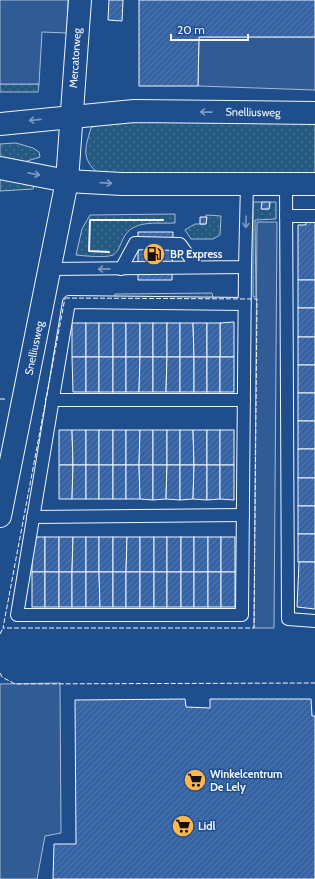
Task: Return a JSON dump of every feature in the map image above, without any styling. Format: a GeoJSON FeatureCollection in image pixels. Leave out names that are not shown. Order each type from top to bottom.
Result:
{"type":"FeatureCollection","features":[{"type":"Feature","properties":{"kind":"street","name":"Mercatorweg"},"geometry":{"type":"LineString","coordinates":[[71,116],[80,0]]}},
{"type":"Feature","properties":{"kind":"street","name":"Snelliusweg"},"geometry":{"type":"LineString","coordinates":[[0,124],[134,111],[315,113]]}},
{"type":"Feature","properties":{"kind":"street","name":"Snelliusweg"},"geometry":{"type":"LineString","coordinates":[[0,516],[67,181],[71,116]]}},
{"type":"Feature","properties":{"kind":"street"},"geometry":{"type":"LineString","coordinates":[[0,168],[67,181],[122,184],[315,184]]}},
{"type":"Feature","properties":{"kind":"lane"},"geometry":{"type":"LineString","coordinates":[[245,304],[69,302],[17,615],[242,615],[247,183]]}},
{"type":"Feature","properties":{"kind":"lane"},"geometry":{"type":"LineString","coordinates":[[286,184],[288,619],[315,621]]}},
{"type":"Feature","properties":{"kind":"lane"},"geometry":{"type":"LineString","coordinates":[[286,216],[315,216]]}},
{"type":"Feature","properties":{"kind":"lane"},"geometry":{"type":"LineString","coordinates":[[121,268],[135,243],[180,244],[197,267]]}},
{"type":"Feature","properties":{"kind":"lane"},"geometry":{"type":"LineString","coordinates":[[50,269],[245,267]]}},
{"type":"Feature","properties":{"kind":"lane"},"geometry":{"type":"LineString","coordinates":[[52,400],[244,400]]}},
{"type":"Feature","properties":{"kind":"lane"},"geometry":{"type":"LineString","coordinates":[[33,517],[243,514]]}},
{"type":"Feature","properties":{"kind":"shaded area"},"geometry":{"type":"Polygon","coordinates":[[[0,0],[68,0],[67,33],[42,32],[39,84],[0,84],[0,0]]]}},
{"type":"Feature","properties":{"kind":"shaded area"},"geometry":{"type":"Polygon","coordinates":[[[199,37],[315,37],[315,90],[198,86],[199,37]]]}},
{"type":"Feature","properties":{"kind":"shaded area"},"geometry":{"type":"Polygon","coordinates":[[[0,84],[39,84],[38,92],[0,92],[0,84]]]}},
{"type":"Feature","properties":{"kind":"shaded area"},"geometry":{"type":"Polygon","coordinates":[[[315,120],[315,176],[98,173],[89,163],[86,153],[91,128],[104,121],[315,120]]]}},
{"type":"Feature","properties":{"kind":"shaded area"},"geometry":{"type":"Polygon","coordinates":[[[16,143],[33,148],[39,152],[40,157],[24,162],[0,160],[0,144],[16,143]]]}},
{"type":"Feature","properties":{"kind":"shaded area"},"geometry":{"type":"Polygon","coordinates":[[[0,173],[34,186],[33,189],[0,191],[0,173]]]}},
{"type":"Feature","properties":{"kind":"shaded area"},"geometry":{"type":"Polygon","coordinates":[[[253,202],[262,202],[262,209],[269,209],[270,202],[276,202],[276,219],[255,220],[256,297],[253,297],[253,202]]]}},
{"type":"Feature","properties":{"kind":"shaded area"},"geometry":{"type":"Polygon","coordinates":[[[175,214],[175,223],[153,223],[138,225],[132,228],[123,239],[118,250],[113,255],[101,257],[76,255],[82,229],[90,215],[175,214]]]}},
{"type":"Feature","properties":{"kind":"shaded area"},"geometry":{"type":"Polygon","coordinates":[[[206,215],[221,216],[220,235],[213,239],[191,239],[185,230],[195,224],[206,224],[206,215]]]}},
{"type":"Feature","properties":{"kind":"shaded area"},"geometry":{"type":"Polygon","coordinates":[[[257,222],[277,222],[274,628],[254,628],[257,222]]]}},
{"type":"Feature","properties":{"kind":"shaded area"},"geometry":{"type":"Polygon","coordinates":[[[212,293],[213,298],[114,298],[115,294],[212,293]]]}},
{"type":"Feature","properties":{"kind":"shaded area"},"geometry":{"type":"Polygon","coordinates":[[[60,683],[61,833],[45,836],[37,879],[0,879],[0,684],[60,683]]]}},
{"type":"Feature","properties":{"kind":"building"},"geometry":{"type":"Polygon","coordinates":[[[109,0],[123,0],[122,21],[108,20],[109,0]]]}},
{"type":"Feature","properties":{"kind":"building"},"geometry":{"type":"Polygon","coordinates":[[[139,0],[315,0],[315,37],[199,37],[198,86],[139,86],[139,0]]]}},
{"type":"Feature","properties":{"kind":"building"},"geometry":{"type":"Polygon","coordinates":[[[262,202],[270,202],[269,209],[261,209],[262,202]]]}},
{"type":"Feature","properties":{"kind":"building"},"geometry":{"type":"Polygon","coordinates":[[[200,217],[207,217],[206,224],[200,224],[200,217]]]}},
{"type":"Feature","properties":{"kind":"building"},"geometry":{"type":"Polygon","coordinates":[[[306,221],[315,221],[315,280],[298,280],[298,225],[306,225],[306,221]]]}},
{"type":"Feature","properties":{"kind":"building"},"geometry":{"type":"Polygon","coordinates":[[[138,232],[173,232],[172,280],[138,280],[138,232]]]}},
{"type":"Feature","properties":{"kind":"building"},"geometry":{"type":"Polygon","coordinates":[[[298,280],[315,280],[315,308],[298,308],[298,280]]]}},
{"type":"Feature","properties":{"kind":"building"},"geometry":{"type":"Polygon","coordinates":[[[298,308],[315,308],[315,337],[298,337],[298,308]]]}},
{"type":"Feature","properties":{"kind":"building"},"geometry":{"type":"Polygon","coordinates":[[[234,322],[234,357],[220,357],[220,323],[234,322]]]}},
{"type":"Feature","properties":{"kind":"building"},"geometry":{"type":"Polygon","coordinates":[[[72,323],[86,323],[86,357],[72,357],[72,323]]]}},
{"type":"Feature","properties":{"kind":"building"},"geometry":{"type":"Polygon","coordinates":[[[86,323],[99,323],[99,357],[86,357],[86,323]]]}},
{"type":"Feature","properties":{"kind":"building"},"geometry":{"type":"Polygon","coordinates":[[[99,323],[113,323],[113,357],[99,357],[99,323]]]}},
{"type":"Feature","properties":{"kind":"building"},"geometry":{"type":"Polygon","coordinates":[[[113,323],[126,323],[126,357],[113,357],[113,323]]]}},
{"type":"Feature","properties":{"kind":"building"},"geometry":{"type":"Polygon","coordinates":[[[126,323],[140,323],[140,357],[126,357],[126,323]]]}},
{"type":"Feature","properties":{"kind":"building"},"geometry":{"type":"Polygon","coordinates":[[[140,323],[153,323],[153,357],[140,357],[140,323]]]}},
{"type":"Feature","properties":{"kind":"building"},"geometry":{"type":"Polygon","coordinates":[[[153,323],[167,323],[167,357],[153,357],[153,323]]]}},
{"type":"Feature","properties":{"kind":"building"},"geometry":{"type":"Polygon","coordinates":[[[167,323],[180,323],[180,357],[167,357],[167,323]]]}},
{"type":"Feature","properties":{"kind":"building"},"geometry":{"type":"Polygon","coordinates":[[[180,323],[193,323],[194,357],[180,357],[180,323]]]}},
{"type":"Feature","properties":{"kind":"building"},"geometry":{"type":"Polygon","coordinates":[[[193,323],[207,323],[207,357],[194,357],[193,323]]]}},
{"type":"Feature","properties":{"kind":"building"},"geometry":{"type":"Polygon","coordinates":[[[207,323],[220,323],[220,357],[207,357],[207,323]]]}},
{"type":"Feature","properties":{"kind":"building"},"geometry":{"type":"Polygon","coordinates":[[[298,337],[315,337],[315,365],[298,365],[298,337]]]}},
{"type":"Feature","properties":{"kind":"building"},"geometry":{"type":"Polygon","coordinates":[[[72,357],[86,357],[86,392],[73,392],[72,357]]]}},
{"type":"Feature","properties":{"kind":"building"},"geometry":{"type":"Polygon","coordinates":[[[86,357],[99,357],[99,392],[86,392],[86,357]]]}},
{"type":"Feature","properties":{"kind":"building"},"geometry":{"type":"Polygon","coordinates":[[[99,357],[113,357],[113,392],[99,392],[99,357]]]}},
{"type":"Feature","properties":{"kind":"building"},"geometry":{"type":"Polygon","coordinates":[[[113,357],[126,357],[126,392],[113,392],[113,357]]]}},
{"type":"Feature","properties":{"kind":"building"},"geometry":{"type":"Polygon","coordinates":[[[126,357],[140,357],[139,392],[126,392],[126,357]]]}},
{"type":"Feature","properties":{"kind":"building"},"geometry":{"type":"Polygon","coordinates":[[[140,357],[153,357],[153,392],[139,392],[140,357]]]}},
{"type":"Feature","properties":{"kind":"building"},"geometry":{"type":"Polygon","coordinates":[[[153,357],[167,357],[166,392],[153,392],[153,357]]]}},
{"type":"Feature","properties":{"kind":"building"},"geometry":{"type":"Polygon","coordinates":[[[167,357],[180,357],[180,392],[166,392],[167,357]]]}},
{"type":"Feature","properties":{"kind":"building"},"geometry":{"type":"Polygon","coordinates":[[[180,357],[194,357],[194,392],[180,392],[180,357]]]}},
{"type":"Feature","properties":{"kind":"building"},"geometry":{"type":"Polygon","coordinates":[[[194,357],[207,357],[207,392],[194,392],[194,357]]]}},
{"type":"Feature","properties":{"kind":"building"},"geometry":{"type":"Polygon","coordinates":[[[207,357],[220,357],[220,392],[207,392],[207,357]]]}},
{"type":"Feature","properties":{"kind":"building"},"geometry":{"type":"Polygon","coordinates":[[[220,357],[234,357],[234,392],[220,392],[220,357]]]}},
{"type":"Feature","properties":{"kind":"building"},"geometry":{"type":"Polygon","coordinates":[[[298,365],[315,365],[315,393],[298,393],[298,365]]]}},
{"type":"Feature","properties":{"kind":"building"},"geometry":{"type":"Polygon","coordinates":[[[298,393],[315,393],[315,421],[298,421],[298,393]]]}},
{"type":"Feature","properties":{"kind":"building"},"geometry":{"type":"Polygon","coordinates":[[[298,421],[315,421],[315,449],[298,449],[298,421]]]}},
{"type":"Feature","properties":{"kind":"building"},"geometry":{"type":"Polygon","coordinates":[[[59,430],[72,430],[73,465],[59,465],[59,430]]]}},
{"type":"Feature","properties":{"kind":"building"},"geometry":{"type":"Polygon","coordinates":[[[72,430],[86,430],[86,465],[73,465],[72,430]]]}},
{"type":"Feature","properties":{"kind":"building"},"geometry":{"type":"Polygon","coordinates":[[[86,430],[99,430],[99,465],[86,465],[86,430]]]}},
{"type":"Feature","properties":{"kind":"building"},"geometry":{"type":"Polygon","coordinates":[[[99,430],[113,430],[113,465],[99,465],[99,430]]]}},
{"type":"Feature","properties":{"kind":"building"},"geometry":{"type":"Polygon","coordinates":[[[113,430],[126,430],[126,465],[113,465],[113,430]]]}},
{"type":"Feature","properties":{"kind":"building"},"geometry":{"type":"Polygon","coordinates":[[[126,430],[140,430],[139,465],[126,465],[126,430]]]}},
{"type":"Feature","properties":{"kind":"building"},"geometry":{"type":"Polygon","coordinates":[[[140,430],[153,430],[153,465],[139,465],[140,430]]]}},
{"type":"Feature","properties":{"kind":"building"},"geometry":{"type":"Polygon","coordinates":[[[153,430],[167,430],[167,465],[153,465],[153,430]]]}},
{"type":"Feature","properties":{"kind":"building"},"geometry":{"type":"Polygon","coordinates":[[[167,430],[180,430],[180,465],[167,465],[167,430]]]}},
{"type":"Feature","properties":{"kind":"building"},"geometry":{"type":"Polygon","coordinates":[[[180,430],[193,430],[194,465],[180,465],[180,430]]]}},
{"type":"Feature","properties":{"kind":"building"},"geometry":{"type":"Polygon","coordinates":[[[193,430],[207,430],[207,465],[194,465],[193,430]]]}},
{"type":"Feature","properties":{"kind":"building"},"geometry":{"type":"Polygon","coordinates":[[[207,430],[220,430],[220,465],[207,465],[207,430]]]}},
{"type":"Feature","properties":{"kind":"building"},"geometry":{"type":"Polygon","coordinates":[[[220,430],[234,430],[234,465],[220,465],[220,430]]]}},
{"type":"Feature","properties":{"kind":"building"},"geometry":{"type":"Polygon","coordinates":[[[298,449],[315,449],[315,478],[298,478],[298,449]]]}},
{"type":"Feature","properties":{"kind":"building"},"geometry":{"type":"Polygon","coordinates":[[[59,465],[73,465],[72,499],[59,499],[59,465]]]}},
{"type":"Feature","properties":{"kind":"building"},"geometry":{"type":"Polygon","coordinates":[[[73,465],[86,465],[86,499],[72,499],[73,465]]]}},
{"type":"Feature","properties":{"kind":"building"},"geometry":{"type":"Polygon","coordinates":[[[86,465],[99,465],[99,499],[86,499],[86,465]]]}},
{"type":"Feature","properties":{"kind":"building"},"geometry":{"type":"Polygon","coordinates":[[[99,465],[113,465],[113,499],[99,499],[99,465]]]}},
{"type":"Feature","properties":{"kind":"building"},"geometry":{"type":"Polygon","coordinates":[[[113,465],[126,465],[126,499],[113,499],[113,465]]]}},
{"type":"Feature","properties":{"kind":"building"},"geometry":{"type":"Polygon","coordinates":[[[126,465],[139,465],[140,499],[126,499],[126,465]]]}},
{"type":"Feature","properties":{"kind":"building"},"geometry":{"type":"Polygon","coordinates":[[[139,465],[153,465],[153,500],[140,499],[139,465]]]}},
{"type":"Feature","properties":{"kind":"building"},"geometry":{"type":"Polygon","coordinates":[[[153,465],[167,465],[166,499],[153,500],[153,465]]]}},
{"type":"Feature","properties":{"kind":"building"},"geometry":{"type":"Polygon","coordinates":[[[167,465],[180,465],[180,500],[166,499],[167,465]]]}},
{"type":"Feature","properties":{"kind":"building"},"geometry":{"type":"Polygon","coordinates":[[[180,465],[194,465],[193,499],[180,500],[180,465]]]}},
{"type":"Feature","properties":{"kind":"building"},"geometry":{"type":"Polygon","coordinates":[[[194,465],[207,465],[207,500],[193,499],[194,465]]]}},
{"type":"Feature","properties":{"kind":"building"},"geometry":{"type":"Polygon","coordinates":[[[207,465],[220,465],[220,499],[207,500],[207,465]]]}},
{"type":"Feature","properties":{"kind":"building"},"geometry":{"type":"Polygon","coordinates":[[[220,465],[234,465],[234,500],[220,499],[220,465]]]}},
{"type":"Feature","properties":{"kind":"building"},"geometry":{"type":"Polygon","coordinates":[[[298,478],[315,478],[315,506],[298,506],[298,478]]]}},
{"type":"Feature","properties":{"kind":"building"},"geometry":{"type":"Polygon","coordinates":[[[298,506],[315,506],[315,534],[298,534],[298,506]]]}},
{"type":"Feature","properties":{"kind":"building"},"geometry":{"type":"Polygon","coordinates":[[[298,534],[315,534],[315,562],[298,562],[298,534]]]}},
{"type":"Feature","properties":{"kind":"building"},"geometry":{"type":"Polygon","coordinates":[[[32,537],[45,537],[45,572],[32,572],[32,537]]]}},
{"type":"Feature","properties":{"kind":"building"},"geometry":{"type":"Polygon","coordinates":[[[45,537],[59,537],[59,572],[45,572],[45,537]]]}},
{"type":"Feature","properties":{"kind":"building"},"geometry":{"type":"Polygon","coordinates":[[[59,537],[73,537],[72,572],[59,572],[59,537]]]}},
{"type":"Feature","properties":{"kind":"building"},"geometry":{"type":"Polygon","coordinates":[[[73,537],[86,537],[86,572],[72,572],[73,537]]]}},
{"type":"Feature","properties":{"kind":"building"},"geometry":{"type":"Polygon","coordinates":[[[86,537],[99,537],[99,572],[86,572],[86,537]]]}},
{"type":"Feature","properties":{"kind":"building"},"geometry":{"type":"Polygon","coordinates":[[[99,537],[113,537],[113,572],[99,572],[99,537]]]}},
{"type":"Feature","properties":{"kind":"building"},"geometry":{"type":"Polygon","coordinates":[[[113,537],[127,537],[126,572],[113,572],[113,537]]]}},
{"type":"Feature","properties":{"kind":"building"},"geometry":{"type":"Polygon","coordinates":[[[127,537],[140,537],[140,572],[126,572],[127,537]]]}},
{"type":"Feature","properties":{"kind":"building"},"geometry":{"type":"Polygon","coordinates":[[[140,537],[154,537],[154,572],[140,572],[140,537]]]}},
{"type":"Feature","properties":{"kind":"building"},"geometry":{"type":"Polygon","coordinates":[[[154,537],[167,537],[167,572],[154,572],[154,537]]]}},
{"type":"Feature","properties":{"kind":"building"},"geometry":{"type":"Polygon","coordinates":[[[167,537],[181,537],[181,572],[167,572],[167,537]]]}},
{"type":"Feature","properties":{"kind":"building"},"geometry":{"type":"Polygon","coordinates":[[[181,537],[194,537],[194,572],[181,572],[181,537]]]}},
{"type":"Feature","properties":{"kind":"building"},"geometry":{"type":"Polygon","coordinates":[[[194,537],[208,537],[208,572],[194,572],[194,537]]]}},
{"type":"Feature","properties":{"kind":"building"},"geometry":{"type":"Polygon","coordinates":[[[208,537],[221,537],[221,572],[208,572],[208,537]]]}},
{"type":"Feature","properties":{"kind":"building"},"geometry":{"type":"Polygon","coordinates":[[[221,537],[235,537],[235,572],[221,572],[221,537]]]}},
{"type":"Feature","properties":{"kind":"building"},"geometry":{"type":"Polygon","coordinates":[[[299,562],[315,562],[315,609],[297,607],[299,562]]]}},
{"type":"Feature","properties":{"kind":"building"},"geometry":{"type":"Polygon","coordinates":[[[32,572],[45,572],[45,607],[32,607],[32,572]]]}},
{"type":"Feature","properties":{"kind":"building"},"geometry":{"type":"Polygon","coordinates":[[[45,572],[59,572],[59,607],[45,607],[45,572]]]}},
{"type":"Feature","properties":{"kind":"building"},"geometry":{"type":"Polygon","coordinates":[[[59,572],[72,572],[72,607],[59,607],[59,572]]]}},
{"type":"Feature","properties":{"kind":"building"},"geometry":{"type":"Polygon","coordinates":[[[72,572],[86,572],[86,607],[72,607],[72,572]]]}},
{"type":"Feature","properties":{"kind":"building"},"geometry":{"type":"Polygon","coordinates":[[[86,572],[99,572],[100,607],[86,607],[86,572]]]}},
{"type":"Feature","properties":{"kind":"building"},"geometry":{"type":"Polygon","coordinates":[[[99,572],[113,572],[113,607],[100,607],[99,572]]]}},
{"type":"Feature","properties":{"kind":"building"},"geometry":{"type":"Polygon","coordinates":[[[113,572],[126,572],[126,607],[113,607],[113,572]]]}},
{"type":"Feature","properties":{"kind":"building"},"geometry":{"type":"Polygon","coordinates":[[[126,572],[140,572],[140,607],[126,607],[126,572]]]}},
{"type":"Feature","properties":{"kind":"building"},"geometry":{"type":"Polygon","coordinates":[[[140,572],[154,572],[154,607],[140,607],[140,572]]]}},
{"type":"Feature","properties":{"kind":"building"},"geometry":{"type":"Polygon","coordinates":[[[154,572],[167,572],[167,607],[154,607],[154,572]]]}},
{"type":"Feature","properties":{"kind":"building"},"geometry":{"type":"Polygon","coordinates":[[[167,572],[181,572],[181,607],[167,607],[167,572]]]}},
{"type":"Feature","properties":{"kind":"building"},"geometry":{"type":"Polygon","coordinates":[[[181,572],[194,572],[194,607],[181,607],[181,572]]]}},
{"type":"Feature","properties":{"kind":"building"},"geometry":{"type":"Polygon","coordinates":[[[194,572],[208,572],[208,607],[194,607],[194,572]]]}},
{"type":"Feature","properties":{"kind":"building"},"geometry":{"type":"Polygon","coordinates":[[[208,572],[221,572],[221,607],[208,607],[208,572]]]}},
{"type":"Feature","properties":{"kind":"building"},"geometry":{"type":"Polygon","coordinates":[[[221,572],[235,572],[235,607],[221,607],[221,572]]]}},
{"type":"Feature","properties":{"kind":"building","name":"Winkelcentrum De Lely"},"geometry":{"type":"Polygon","coordinates":[[[185,699],[186,707],[210,708],[210,699],[311,699],[312,716],[315,716],[315,879],[53,879],[54,844],[76,844],[75,700],[185,699]]]}},
{"type":"Feature","properties":{"kind":"fence"},"geometry":{"type":"LineString","coordinates":[[65,298],[257,299],[254,628],[3,628],[65,298]]}},
{"type":"Feature","properties":{"kind":"fence"},"geometry":{"type":"LineString","coordinates":[[0,399],[5,399]]}},
{"type":"Feature","properties":{"kind":"fence"},"geometry":{"type":"LineString","coordinates":[[0,634],[3,628]]}},
{"type":"Feature","properties":{"kind":"fence"},"geometry":{"type":"LineString","coordinates":[[0,673],[2,677],[15,684],[315,683]]}},
{"type":"Feature","properties":{"kind":"wall"},"geometry":{"type":"LineString","coordinates":[[109,252],[89,251],[90,220],[163,220]]}},
{"type":"Feature","properties":{"kind":"place","name":"BP Express"},"geometry":{"type":"Point","coordinates":[154,254]}},
{"type":"Feature","properties":{"kind":"place","name":"Winkelcentrum De Lely"},"geometry":{"type":"Point","coordinates":[195,780]}},
{"type":"Feature","properties":{"kind":"place","name":"Lidl"},"geometry":{"type":"Point","coordinates":[183,826]}}]}
